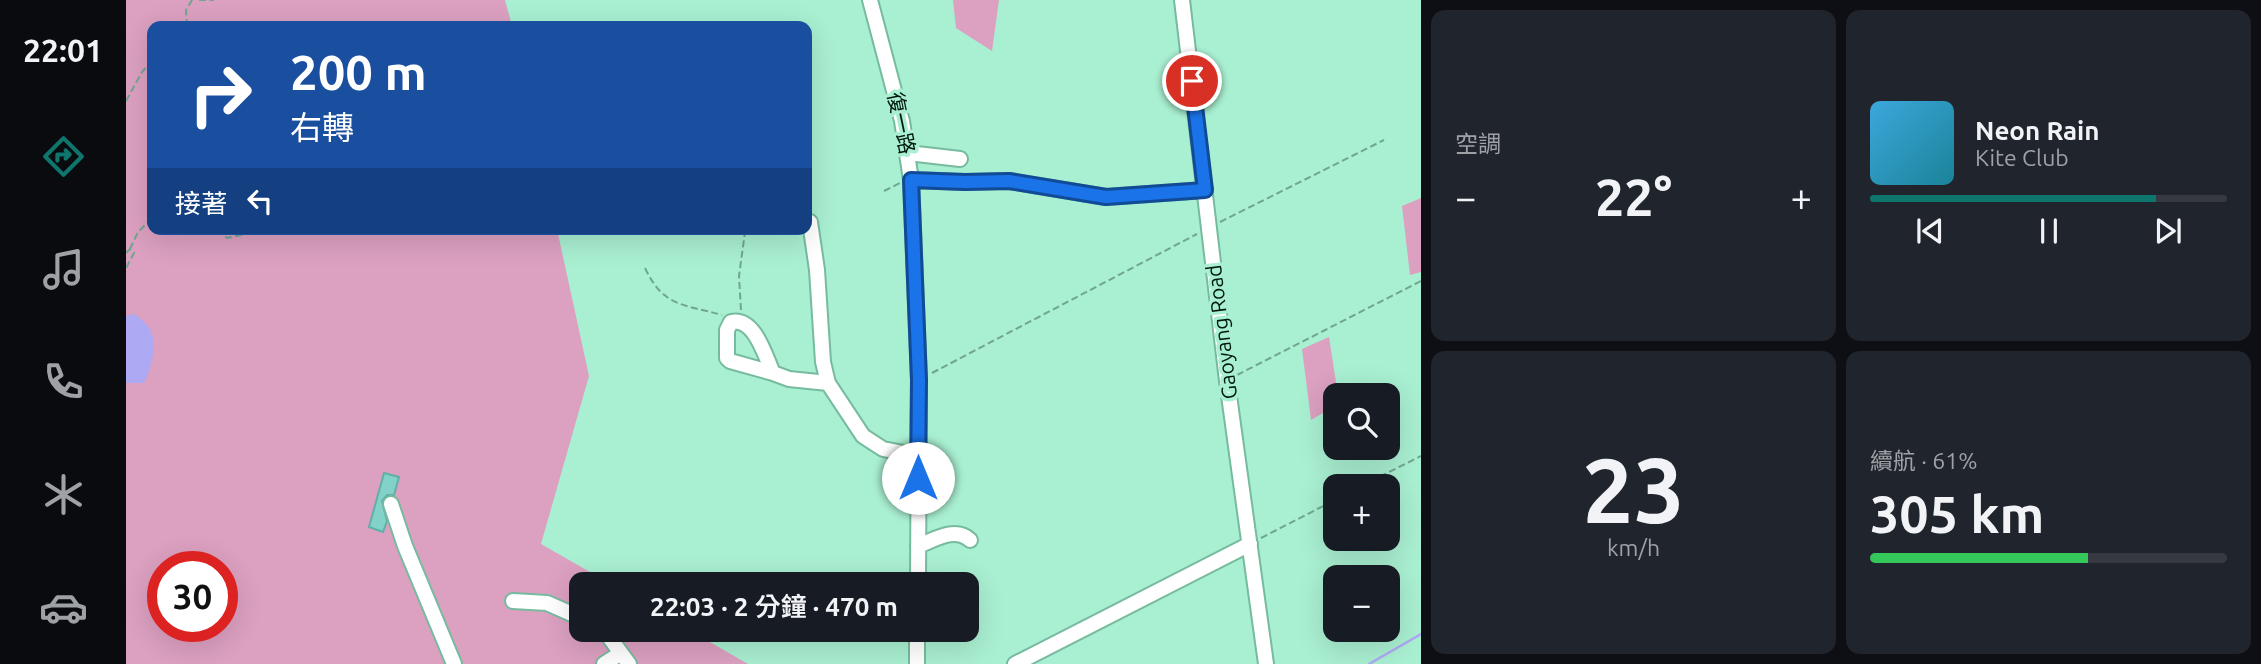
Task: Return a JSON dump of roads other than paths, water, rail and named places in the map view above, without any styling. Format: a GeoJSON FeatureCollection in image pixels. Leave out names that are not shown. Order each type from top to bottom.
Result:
{"type":"FeatureCollection","features":[{"type":"Feature","properties":{"kind":"street","name":"復一路"},"geometry":{"type":"LineString","coordinates":[[870,0],[894,88],[911,180],[919,380],[918,572]]}},
{"type":"Feature","properties":{"kind":"street","name":"Gaoyang Road"},"geometry":{"type":"LineString","coordinates":[[1182,0],[1227,381],[1266,664]]}},
{"type":"Feature","properties":{"kind":"street"},"geometry":{"type":"LineString","coordinates":[[908,153],[960,159]]}},
{"type":"Feature","properties":{"kind":"street"},"geometry":{"type":"LineString","coordinates":[[911,180],[1009,181],[1106,197],[1205,190]]}},
{"type":"Feature","properties":{"kind":"street"},"geometry":{"type":"LineString","coordinates":[[812,235],[823,362],[828,383],[863,436],[883,449],[919,456]]}},
{"type":"Feature","properties":{"kind":"street"},"geometry":{"type":"LineString","coordinates":[[772,373],[754,333],[739,321],[728,325],[727,358],[730,361],[789,379],[828,383]]}},
{"type":"Feature","properties":{"kind":"street"},"geometry":{"type":"LineString","coordinates":[[391,505],[405,547],[454,664]]}},
{"type":"Feature","properties":{"kind":"street"},"geometry":{"type":"LineString","coordinates":[[918,546],[953,533],[970,540]]}},
{"type":"Feature","properties":{"kind":"street"},"geometry":{"type":"LineString","coordinates":[[1015,664],[1250,544]]}},
{"type":"Feature","properties":{"kind":"street"},"geometry":{"type":"LineString","coordinates":[[513,601],[547,603],[569,613]]}},
{"type":"Feature","properties":{"kind":"street"},"geometry":{"type":"LineString","coordinates":[[604,664],[625,659],[613,642]]}},
{"type":"Feature","properties":{"kind":"street"},"geometry":{"type":"LineString","coordinates":[[917,642],[917,664]]}},
{"type":"Feature","properties":{"kind":"waterway"},"geometry":{"type":"LineString","coordinates":[[1369,664],[1421,634]]}}]}
